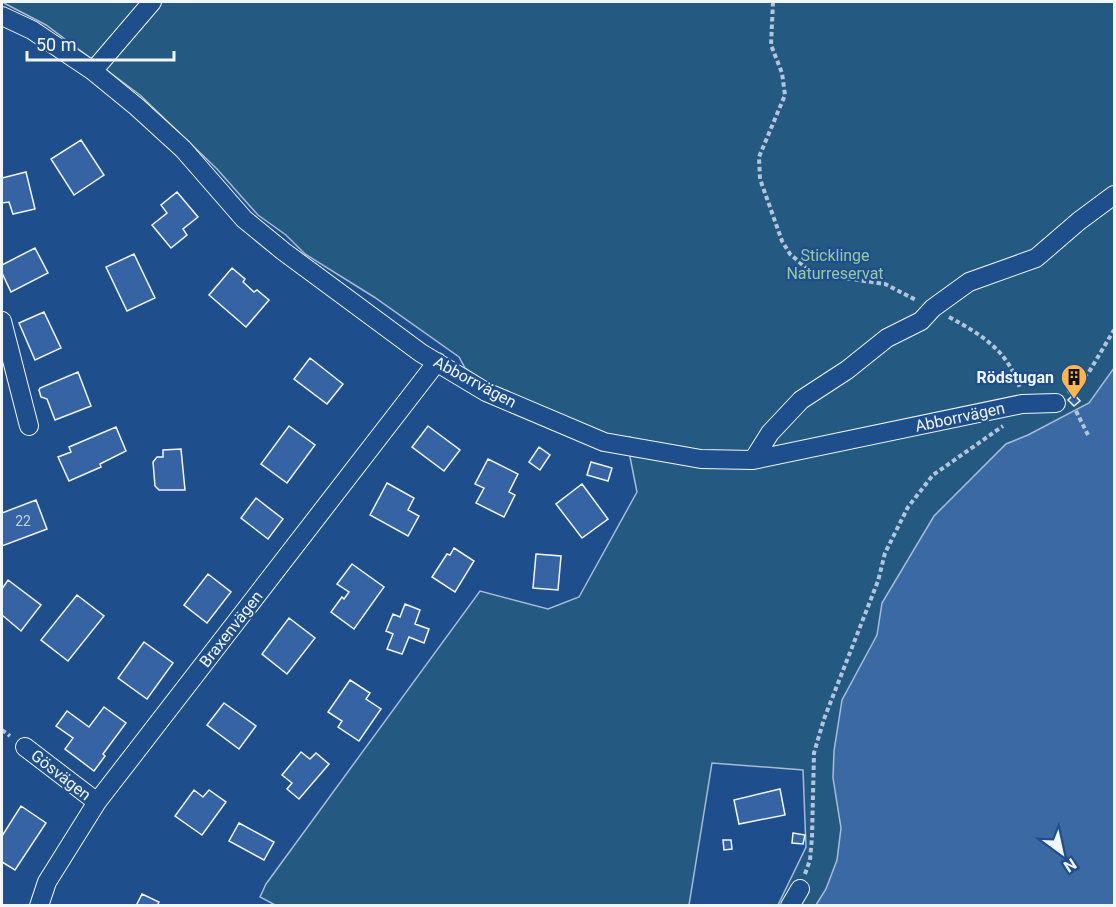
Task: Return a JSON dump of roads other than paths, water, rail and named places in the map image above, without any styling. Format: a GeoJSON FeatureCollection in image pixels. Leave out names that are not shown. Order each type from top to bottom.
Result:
{"type":"FeatureCollection","features":[{"type":"Feature","properties":{"kind":"street"},"geometry":{"type":"LineString","coordinates":[[93,71],[152,2]]}},
{"type":"Feature","properties":{"kind":"street","name":"Abborrvägen"},"geometry":{"type":"LineString","coordinates":[[2,16],[32,30],[93,71],[183,149],[244,219],[283,251],[421,353],[486,392],[604,441],[701,459],[753,460],[1022,404],[1056,403]]}},
{"type":"Feature","properties":{"kind":"street"},"geometry":{"type":"LineString","coordinates":[[753,460],[770,433],[801,399],[847,370],[887,338],[921,321],[933,308],[969,282],[1036,258],[1114,195]]}},
{"type":"Feature","properties":{"kind":"street"},"geometry":{"type":"LineString","coordinates":[[2,321],[10,385],[28,426]]}},
{"type":"Feature","properties":{"kind":"street","name":"Braxenvägen"},"geometry":{"type":"LineString","coordinates":[[39,906],[47,882],[97,802],[437,362]]}},
{"type":"Feature","properties":{"kind":"street","name":"Gösvägen"},"geometry":{"type":"LineString","coordinates":[[26,747],[97,802]]}},
{"type":"Feature","properties":{"kind":"street"},"geometry":{"type":"LineString","coordinates":[[790,906],[800,889]]}},
{"type":"Feature","properties":{"kind":"place","name":"Rödstugan"},"geometry":{"type":"Point","coordinates":[1074,400]}},
{"type":"Feature","properties":{"kind":"park label","name":"Sticklinge Naturreservat"},"geometry":{"type":"Point","coordinates":[835,264]}}]}
